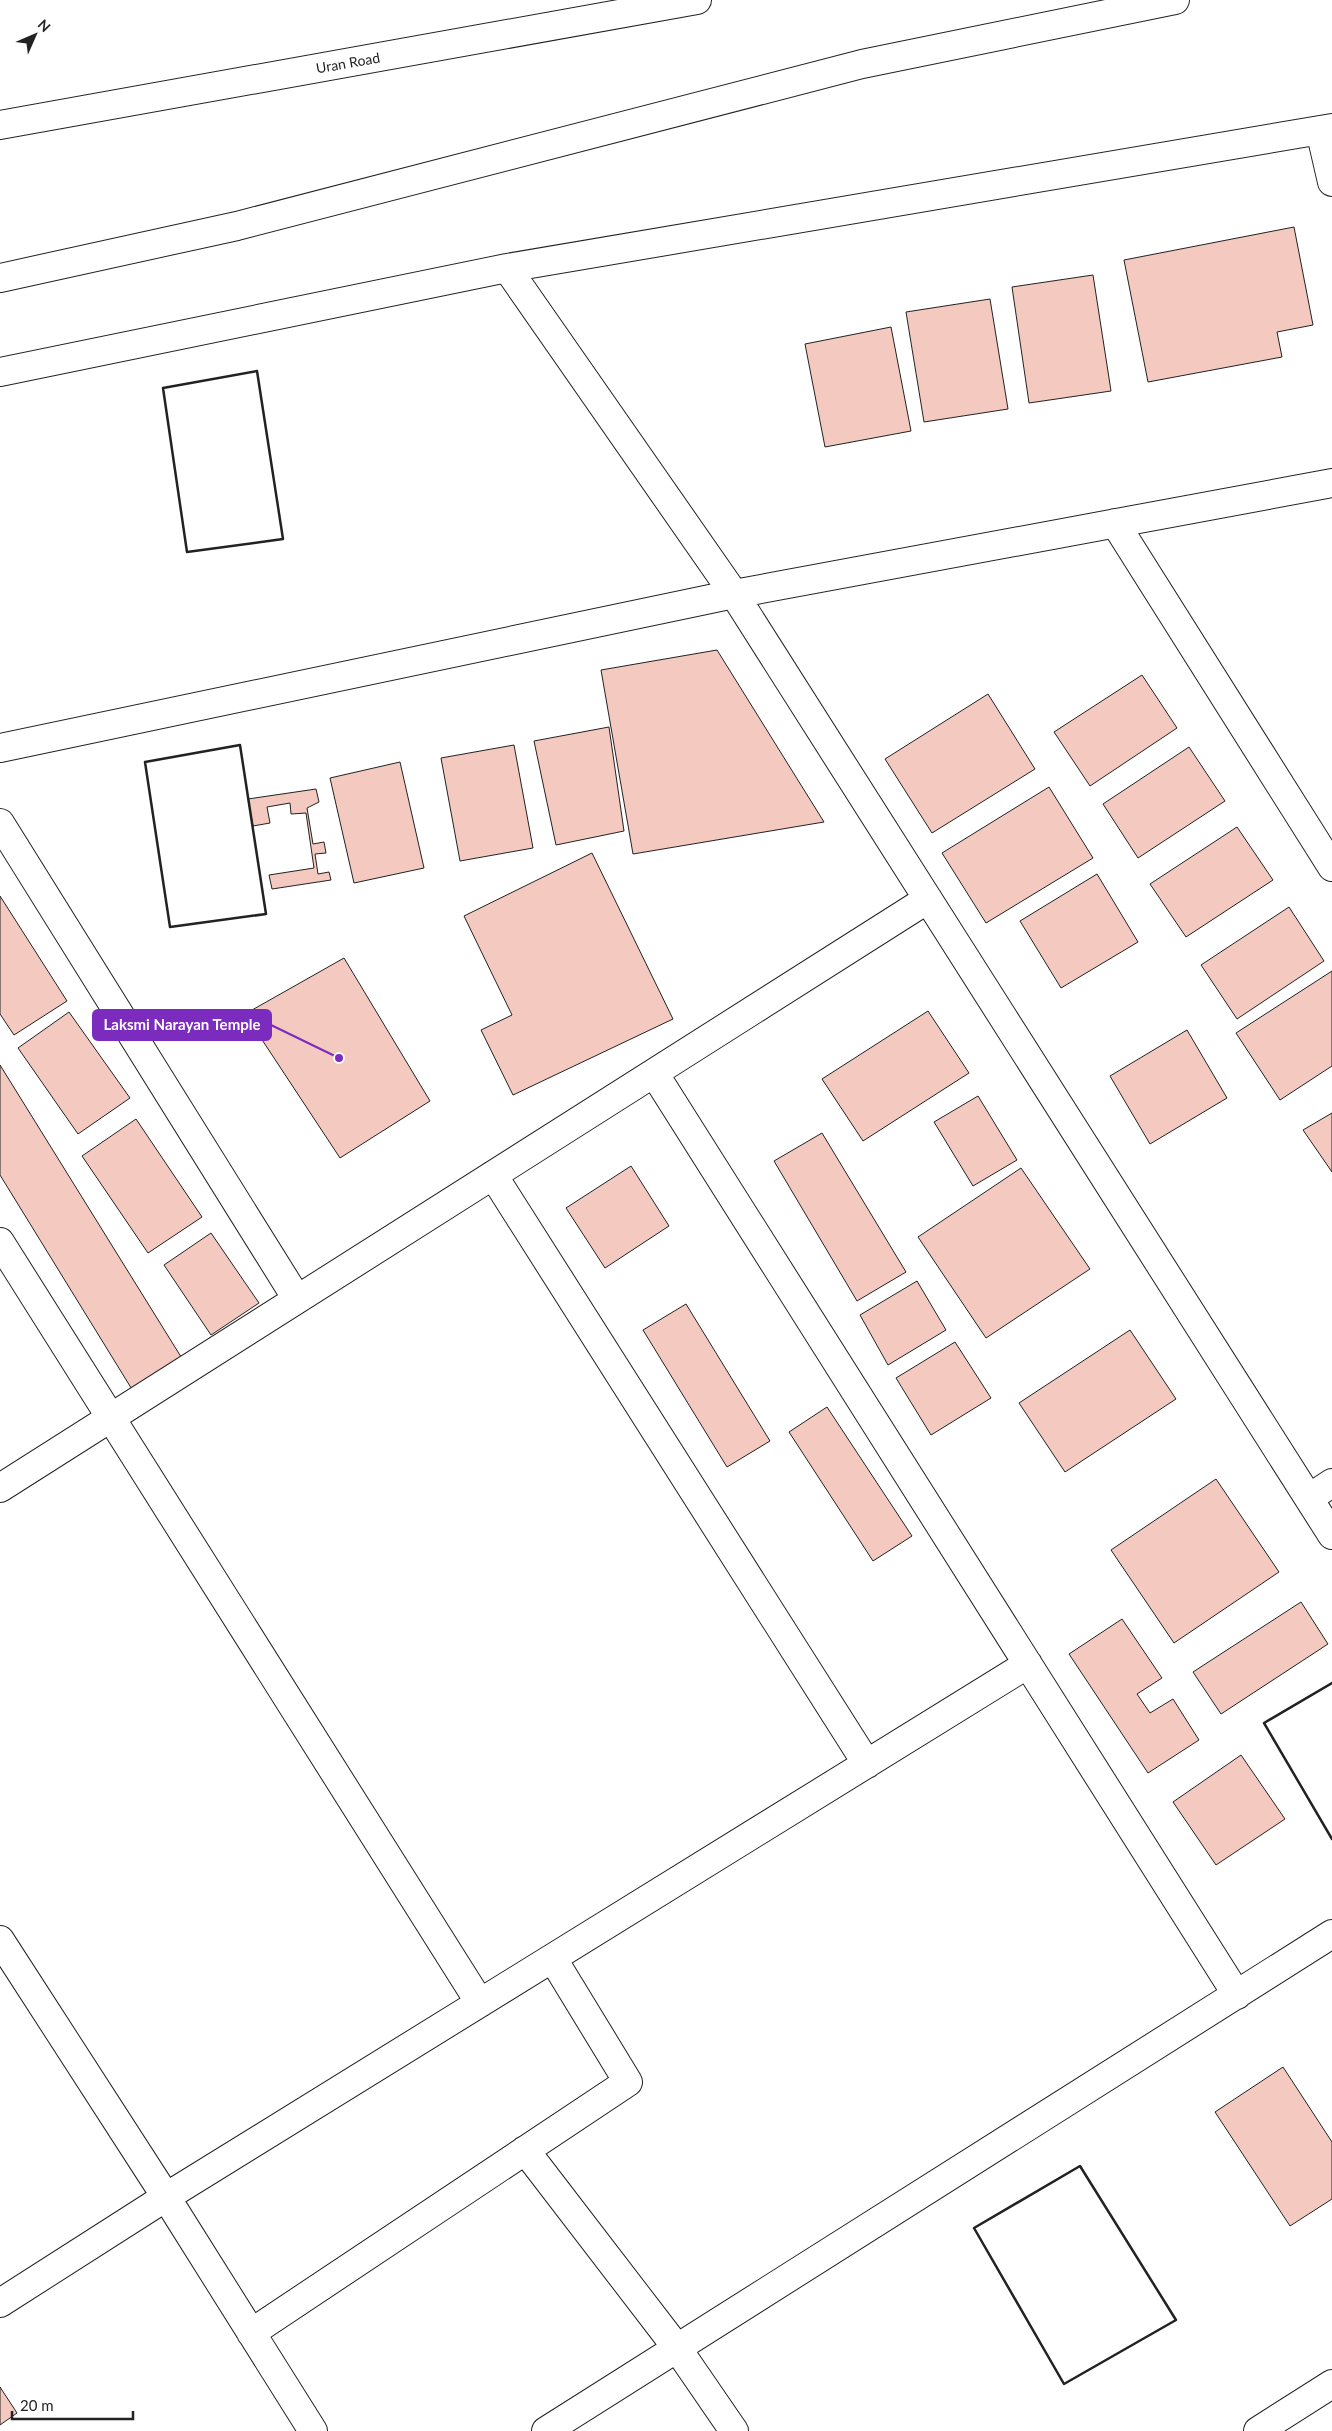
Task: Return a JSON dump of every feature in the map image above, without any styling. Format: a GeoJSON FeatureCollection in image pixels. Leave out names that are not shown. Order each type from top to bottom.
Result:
{"type":"FeatureCollection","features":[{"type":"Feature","properties":{"kind":"main road","name":"Uran Road"},"geometry":{"type":"LineString","coordinates":[[0,125],[697,0]]}},
{"type":"Feature","properties":{"kind":"main road"},"geometry":{"type":"LineString","coordinates":[[0,278],[237,226],[862,64],[1175,0]]}},
{"type":"Feature","properties":{"kind":"main road"},"geometry":{"type":"LineString","coordinates":[[0,372],[506,268],[1326,129],[1332,182]]}},
{"type":"Feature","properties":{"kind":"main road"},"geometry":{"type":"LineString","coordinates":[[506,268],[734,594],[1332,1535]]}},
{"type":"Feature","properties":{"kind":"main road"},"geometry":{"type":"LineString","coordinates":[[0,748],[734,594],[1332,483]]}},
{"type":"Feature","properties":{"kind":"main road"},"geometry":{"type":"LineString","coordinates":[[1115,523],[1332,867]]}},
{"type":"Feature","properties":{"kind":"main road"},"geometry":{"type":"LineString","coordinates":[[0,823],[297,1299]]}},
{"type":"Feature","properties":{"kind":"main road"},"geometry":{"type":"LineString","coordinates":[[0,1488],[928,899]]}},
{"type":"Feature","properties":{"kind":"main road"},"geometry":{"type":"LineString","coordinates":[[654,1073],[1237,1995]]}},
{"type":"Feature","properties":{"kind":"main road"},"geometry":{"type":"LineString","coordinates":[[493,1175],[867,1764]]}},
{"type":"Feature","properties":{"kind":"main road"},"geometry":{"type":"LineString","coordinates":[[0,1242],[480,2003]]}},
{"type":"Feature","properties":{"kind":"main road"},"geometry":{"type":"LineString","coordinates":[[1309,1498],[1332,1483]]}},
{"type":"Feature","properties":{"kind":"main road"},"geometry":{"type":"LineString","coordinates":[[0,2303],[166,2197],[1028,1664]]}},
{"type":"Feature","properties":{"kind":"main road"},"geometry":{"type":"LineString","coordinates":[[546,2431],[1332,1934]]}},
{"type":"Feature","properties":{"kind":"main road"},"geometry":{"type":"LineString","coordinates":[[0,1940],[166,2197],[313,2431]]}},
{"type":"Feature","properties":{"kind":"main road"},"geometry":{"type":"LineString","coordinates":[[251,2333],[628,2082],[553,1959]]}},
{"type":"Feature","properties":{"kind":"main road"},"geometry":{"type":"LineString","coordinates":[[525,2150],[677,2348],[734,2431]]}},
{"type":"Feature","properties":{"kind":"main road"},"geometry":{"type":"LineString","coordinates":[[1276,2426],[1332,2384]]}},
{"type":"Feature","properties":{"kind":"building"},"geometry":{"type":"Polygon","coordinates":[[[1294,227],[1313,325],[1277,332],[1282,357],[1148,382],[1124,260],[1294,227]]]}},
{"type":"Feature","properties":{"kind":"building"},"geometry":{"type":"Polygon","coordinates":[[[1093,275],[1111,391],[1029,403],[1012,287],[1093,275]]]}},
{"type":"Feature","properties":{"kind":"building"},"geometry":{"type":"Polygon","coordinates":[[[990,299],[1008,409],[924,422],[906,312],[990,299]]]}},
{"type":"Feature","properties":{"kind":"building"},"geometry":{"type":"Polygon","coordinates":[[[891,327],[911,431],[825,447],[805,344],[891,327]]]}},
{"type":"Feature","properties":{"kind":"building"},"geometry":{"type":"Polygon","coordinates":[[[717,650],[824,822],[633,854],[601,670],[717,650]]]}},
{"type":"Feature","properties":{"kind":"building"},"geometry":{"type":"Polygon","coordinates":[[[1142,675],[1177,728],[1090,786],[1054,732],[1142,675]]]}},
{"type":"Feature","properties":{"kind":"building"},"geometry":{"type":"Polygon","coordinates":[[[988,694],[1035,769],[932,833],[885,759],[988,694]]]}},
{"type":"Feature","properties":{"kind":"building"},"geometry":{"type":"Polygon","coordinates":[[[609,727],[624,831],[556,845],[534,741],[609,727]]]}},
{"type":"Feature","properties":{"kind":"building"},"geometry":{"type":"Polygon","coordinates":[[[514,745],[533,848],[460,861],[441,758],[514,745]]]}},
{"type":"Feature","properties":{"kind":"building"},"geometry":{"type":"Polygon","coordinates":[[[1189,747],[1225,801],[1138,858],[1103,804],[1189,747]]]}},
{"type":"Feature","properties":{"kind":"building"},"geometry":{"type":"Polygon","coordinates":[[[400,762],[424,868],[354,883],[330,778],[400,762]]]}},
{"type":"Feature","properties":{"kind":"building"},"geometry":{"type":"Polygon","coordinates":[[[1049,787],[1093,858],[986,923],[942,853],[1049,787]]]}},
{"type":"Feature","properties":{"kind":"building"},"geometry":{"type":"Polygon","coordinates":[[[316,789],[319,802],[307,808],[313,844],[324,842],[326,853],[315,854],[318,874],[329,872],[331,880],[272,889],[269,875],[314,868],[306,813],[291,814],[290,803],[267,807],[270,823],[253,826],[248,799],[316,789]]]}},
{"type":"Feature","properties":{"kind":"building"},"geometry":{"type":"Polygon","coordinates":[[[1237,827],[1273,880],[1186,937],[1150,884],[1237,827]]]}},
{"type":"Feature","properties":{"kind":"building"},"geometry":{"type":"Polygon","coordinates":[[[592,853],[673,1019],[513,1095],[481,1030],[512,1015],[464,916],[592,853]]]}},
{"type":"Feature","properties":{"kind":"building"},"geometry":{"type":"Polygon","coordinates":[[[1097,874],[1138,942],[1061,988],[1020,921],[1097,874]]]}},
{"type":"Feature","properties":{"kind":"building"},"geometry":{"type":"Polygon","coordinates":[[[0,896],[67,1001],[14,1035],[0,1014],[0,896]]]}},
{"type":"Feature","properties":{"kind":"building"},"geometry":{"type":"Polygon","coordinates":[[[1289,907],[1324,961],[1237,1019],[1201,965],[1289,907]]]}},
{"type":"Feature","properties":{"kind":"building"},"geometry":{"type":"Polygon","coordinates":[[[344,958],[430,1101],[340,1158],[245,1014],[344,958]]]}},
{"type":"Feature","properties":{"kind":"building"},"geometry":{"type":"Polygon","coordinates":[[[1332,971],[1332,1066],[1280,1100],[1236,1033],[1332,971]]]}},
{"type":"Feature","properties":{"kind":"building"},"geometry":{"type":"Polygon","coordinates":[[[928,1011],[969,1073],[863,1141],[822,1079],[928,1011]]]}},
{"type":"Feature","properties":{"kind":"building"},"geometry":{"type":"Polygon","coordinates":[[[69,1012],[130,1098],[78,1134],[18,1048],[69,1012]]]}},
{"type":"Feature","properties":{"kind":"building"},"geometry":{"type":"Polygon","coordinates":[[[1187,1030],[1227,1098],[1150,1144],[1110,1076],[1187,1030]]]}},
{"type":"Feature","properties":{"kind":"building"},"geometry":{"type":"Polygon","coordinates":[[[0,1065],[183,1360],[133,1391],[0,1175],[0,1065]]]}},
{"type":"Feature","properties":{"kind":"building"},"geometry":{"type":"Polygon","coordinates":[[[978,1096],[1017,1160],[973,1186],[934,1122],[978,1096]]]}},
{"type":"Feature","properties":{"kind":"building"},"geometry":{"type":"Polygon","coordinates":[[[1332,1113],[1332,1172],[1303,1130],[1332,1113]]]}},
{"type":"Feature","properties":{"kind":"building"},"geometry":{"type":"Polygon","coordinates":[[[136,1119],[202,1217],[148,1253],[82,1156],[136,1119]]]}},
{"type":"Feature","properties":{"kind":"building"},"geometry":{"type":"Polygon","coordinates":[[[822,1133],[906,1272],[857,1301],[774,1161],[822,1133]]]}},
{"type":"Feature","properties":{"kind":"building"},"geometry":{"type":"Polygon","coordinates":[[[631,1166],[669,1226],[605,1268],[566,1208],[631,1166]]]}},
{"type":"Feature","properties":{"kind":"building"},"geometry":{"type":"Polygon","coordinates":[[[1021,1168],[1090,1269],[986,1338],[918,1237],[1021,1168]]]}},
{"type":"Feature","properties":{"kind":"building"},"geometry":{"type":"Polygon","coordinates":[[[211,1233],[259,1303],[211,1335],[164,1265],[211,1233]]]}},
{"type":"Feature","properties":{"kind":"building"},"geometry":{"type":"Polygon","coordinates":[[[917,1281],[946,1330],[888,1365],[860,1315],[917,1281]]]}},
{"type":"Feature","properties":{"kind":"building"},"geometry":{"type":"Polygon","coordinates":[[[686,1304],[770,1441],[727,1467],[643,1330],[686,1304]]]}},
{"type":"Feature","properties":{"kind":"building"},"geometry":{"type":"Polygon","coordinates":[[[1130,1330],[1176,1399],[1065,1472],[1019,1403],[1130,1330]]]}},
{"type":"Feature","properties":{"kind":"building"},"geometry":{"type":"Polygon","coordinates":[[[955,1342],[991,1398],[931,1435],[896,1378],[955,1342]]]}},
{"type":"Feature","properties":{"kind":"building"},"geometry":{"type":"Polygon","coordinates":[[[827,1407],[912,1536],[873,1561],[789,1432],[827,1407]]]}},
{"type":"Feature","properties":{"kind":"building"},"geometry":{"type":"Polygon","coordinates":[[[1216,1479],[1279,1572],[1174,1643],[1111,1550],[1216,1479]]]}},
{"type":"Feature","properties":{"kind":"building"},"geometry":{"type":"Polygon","coordinates":[[[1301,1602],[1328,1644],[1221,1714],[1193,1672],[1301,1602]]]}},
{"type":"Feature","properties":{"kind":"building"},"geometry":{"type":"Polygon","coordinates":[[[1122,1619],[1162,1678],[1137,1694],[1150,1713],[1173,1699],[1199,1740],[1148,1773],[1069,1654],[1122,1619]]]}},
{"type":"Feature","properties":{"kind":"building"},"geometry":{"type":"Polygon","coordinates":[[[1241,1755],[1285,1819],[1216,1865],[1173,1802],[1241,1755]]]}},
{"type":"Feature","properties":{"kind":"building"},"geometry":{"type":"Polygon","coordinates":[[[1283,2067],[1332,2142],[1332,2199],[1290,2226],[1215,2112],[1283,2067]]]}},
{"type":"Feature","properties":{"kind":"building"},"geometry":{"type":"Polygon","coordinates":[[[0,2387],[17,2413],[0,2425],[0,2387]]]}},
{"type":"Feature","properties":{"kind":"wall"},"geometry":{"type":"LineString","coordinates":[[257,371],[283,539],[187,552],[163,388],[257,371]]}},
{"type":"Feature","properties":{"kind":"wall"},"geometry":{"type":"LineString","coordinates":[[240,745],[266,914],[170,927],[145,762],[240,745]]}},
{"type":"Feature","properties":{"kind":"wall"},"geometry":{"type":"LineString","coordinates":[[1332,1683],[1264,1723],[1332,1839]]}},
{"type":"Feature","properties":{"kind":"wall"},"geometry":{"type":"LineString","coordinates":[[1080,2166],[1176,2320],[1064,2384],[974,2228],[1080,2166]]}},
{"type":"Feature","properties":{"kind":"place","name":"Laksmi Narayan Temple"},"geometry":{"type":"Point","coordinates":[339,1058]}}]}
